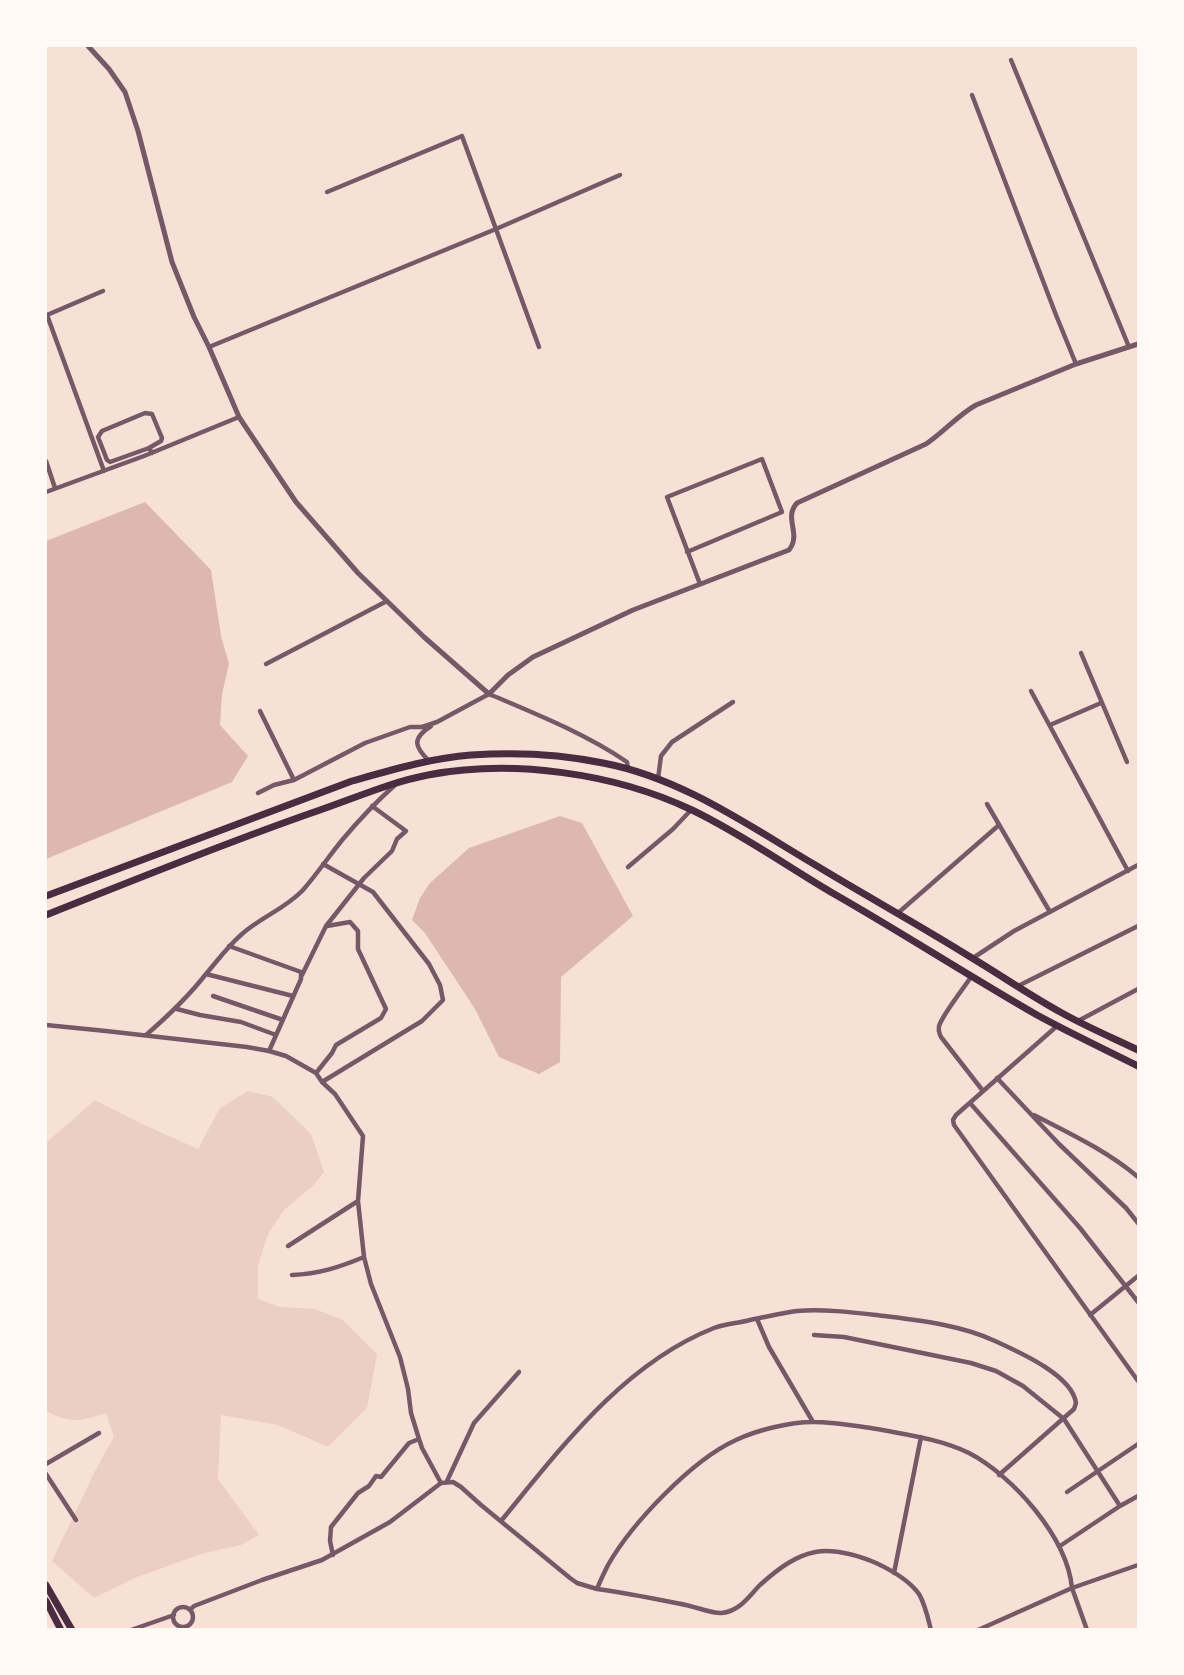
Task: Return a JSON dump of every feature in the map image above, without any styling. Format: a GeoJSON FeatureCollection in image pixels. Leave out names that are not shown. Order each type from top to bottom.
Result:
{"type":"FeatureCollection","features":[{"type":"Feature","properties":{"kind":"highway"},"geometry":{"type":"LineString","coordinates":[[46,896],[352,781],[429,761],[471,755],[562,756],[628,768],[702,798],[1078,1021],[1139,1050]]}},
{"type":"Feature","properties":{"kind":"highway"},"geometry":{"type":"LineString","coordinates":[[46,915],[293,819],[397,783],[427,775],[477,768],[560,772],[602,778],[691,810],[1058,1026],[1139,1066]]}},
{"type":"Feature","properties":{"kind":"highway"},"geometry":{"type":"LineString","coordinates":[[46,1585],[72,1629]]}},
{"type":"Feature","properties":{"kind":"highway"},"geometry":{"type":"LineString","coordinates":[[46,1601],[61,1629]]}},
{"type":"Feature","properties":{"kind":"street"},"geometry":{"type":"LineString","coordinates":[[88,46],[125,92],[138,131],[172,262],[239,417],[296,502],[358,573],[424,637],[489,694],[610,750],[627,762],[628,768]]}},
{"type":"Feature","properties":{"kind":"street"},"geometry":{"type":"LineString","coordinates":[[1011,60],[1129,347]]}},
{"type":"Feature","properties":{"kind":"street"},"geometry":{"type":"LineString","coordinates":[[972,95],[1076,364]]}},
{"type":"Feature","properties":{"kind":"street"},"geometry":{"type":"LineString","coordinates":[[327,192],[462,136],[539,347]]}},
{"type":"Feature","properties":{"kind":"street"},"geometry":{"type":"LineString","coordinates":[[209,347],[620,175]]}},
{"type":"Feature","properties":{"kind":"street"},"geometry":{"type":"LineString","coordinates":[[103,291],[47,315],[102,456],[113,464]]}},
{"type":"Feature","properties":{"kind":"street"},"geometry":{"type":"LineString","coordinates":[[429,761],[416,745],[417,738],[424,730],[489,694],[508,675],[533,657],[633,610],[789,550],[795,539],[791,513],[793,507],[804,498],[926,444],[976,405],[1076,364],[1139,344]]}},
{"type":"Feature","properties":{"kind":"street"},"geometry":{"type":"LineString","coordinates":[[104,471],[99,434],[148,412],[152,414],[162,439],[151,450]]}},
{"type":"Feature","properties":{"kind":"street"},"geometry":{"type":"LineString","coordinates":[[46,492],[239,417]]}},
{"type":"Feature","properties":{"kind":"street"},"geometry":{"type":"LineString","coordinates":[[687,552],[782,512],[762,459],[667,497],[687,552],[700,584]]}},
{"type":"Feature","properties":{"kind":"street"},"geometry":{"type":"LineString","coordinates":[[46,461],[55,488]]}},
{"type":"Feature","properties":{"kind":"street"},"geometry":{"type":"LineString","coordinates":[[266,664],[387,601]]}},
{"type":"Feature","properties":{"kind":"street"},"geometry":{"type":"LineString","coordinates":[[1081,653],[1127,762]]}},
{"type":"Feature","properties":{"kind":"street"},"geometry":{"type":"LineString","coordinates":[[1031,691],[1128,871]]}},
{"type":"Feature","properties":{"kind":"street"},"geometry":{"type":"LineString","coordinates":[[658,779],[661,756],[672,742],[733,702]]}},
{"type":"Feature","properties":{"kind":"street"},"geometry":{"type":"LineString","coordinates":[[1049,725],[1101,703]]}},
{"type":"Feature","properties":{"kind":"street"},"geometry":{"type":"LineString","coordinates":[[260,711],[294,780]]}},
{"type":"Feature","properties":{"kind":"street"},"geometry":{"type":"LineString","coordinates":[[258,793],[294,780],[365,743],[410,727],[422,727],[437,722]]}},
{"type":"Feature","properties":{"kind":"street"},"geometry":{"type":"LineString","coordinates":[[145,1036],[177,1009],[229,946],[251,926],[271,915],[302,891],[372,806],[397,783]]}},
{"type":"Feature","properties":{"kind":"street"},"geometry":{"type":"LineString","coordinates":[[987,804],[1050,912]]}},
{"type":"Feature","properties":{"kind":"street"},"geometry":{"type":"LineString","coordinates":[[269,1051],[327,926],[364,877],[392,851],[397,839],[406,831],[372,806]]}},
{"type":"Feature","properties":{"kind":"street"},"geometry":{"type":"LineString","coordinates":[[628,867],[691,810]]}},
{"type":"Feature","properties":{"kind":"street"},"geometry":{"type":"LineString","coordinates":[[898,913],[999,825]]}},
{"type":"Feature","properties":{"kind":"street"},"geometry":{"type":"LineString","coordinates":[[322,1082],[422,1021],[443,1000],[440,985],[429,964],[373,892],[323,864]]}},
{"type":"Feature","properties":{"kind":"street"},"geometry":{"type":"LineString","coordinates":[[973,958],[1014,931],[1139,865]]}},
{"type":"Feature","properties":{"kind":"street"},"geometry":{"type":"LineString","coordinates":[[316,1073],[336,1045],[381,1018],[386,1009],[358,950],[358,931],[350,922],[327,926]]}},
{"type":"Feature","properties":{"kind":"street"},"geometry":{"type":"LineString","coordinates":[[1018,986],[1139,926]]}},
{"type":"Feature","properties":{"kind":"street"},"geometry":{"type":"LineString","coordinates":[[229,946],[298,969],[302,975]]}},
{"type":"Feature","properties":{"kind":"street"},"geometry":{"type":"LineString","coordinates":[[206,974],[293,996]]}},
{"type":"Feature","properties":{"kind":"street"},"geometry":{"type":"LineString","coordinates":[[972,976],[944,1017],[939,1032],[983,1091]]}},
{"type":"Feature","properties":{"kind":"street"},"geometry":{"type":"LineString","coordinates":[[1078,1021],[1139,989]]}},
{"type":"Feature","properties":{"kind":"street"},"geometry":{"type":"LineString","coordinates":[[213,996],[283,1020]]}},
{"type":"Feature","properties":{"kind":"street"},"geometry":{"type":"LineString","coordinates":[[177,1009],[241,1022],[276,1035]]}},
{"type":"Feature","properties":{"kind":"street"},"geometry":{"type":"LineString","coordinates":[[46,1026],[269,1051],[286,1056],[316,1073],[335,1094],[363,1136],[358,1201],[364,1257],[371,1284],[400,1357],[411,1413],[422,1448],[444,1482]]}},
{"type":"Feature","properties":{"kind":"street"},"geometry":{"type":"LineString","coordinates":[[1058,1026],[956,1115],[954,1125],[1139,1381]]}},
{"type":"Feature","properties":{"kind":"street"},"geometry":{"type":"LineString","coordinates":[[997,1078],[1139,1223]]}},
{"type":"Feature","properties":{"kind":"street"},"geometry":{"type":"LineString","coordinates":[[970,1103],[1080,1228],[1139,1302]]}},
{"type":"Feature","properties":{"kind":"street"},"geometry":{"type":"LineString","coordinates":[[1030,1113],[1100,1149],[1139,1177]]}},
{"type":"Feature","properties":{"kind":"street"},"geometry":{"type":"LineString","coordinates":[[288,1246],[358,1201]]}},
{"type":"Feature","properties":{"kind":"street"},"geometry":{"type":"LineString","coordinates":[[292,1275],[339,1268],[364,1257]]}},
{"type":"Feature","properties":{"kind":"street"},"geometry":{"type":"LineString","coordinates":[[1090,1315],[1139,1276]]}},
{"type":"Feature","properties":{"kind":"street"},"geometry":{"type":"LineString","coordinates":[[501,1521],[570,1437],[620,1387],[660,1357],[691,1338],[718,1326],[796,1311],[844,1311],[945,1326],[990,1338],[1046,1367],[1072,1389],[1076,1403],[1074,1409],[999,1475]]}},
{"type":"Feature","properties":{"kind":"street"},"geometry":{"type":"LineString","coordinates":[[757,1319],[769,1347],[813,1422]]}},
{"type":"Feature","properties":{"kind":"street"},"geometry":{"type":"LineString","coordinates":[[814,1335],[844,1337],[971,1363],[996,1371],[1023,1386],[1063,1419],[1120,1506]]}},
{"type":"Feature","properties":{"kind":"street"},"geometry":{"type":"LineString","coordinates":[[190,1610],[194,1606],[333,1555],[390,1522],[444,1482],[474,1423],[519,1372]]}},
{"type":"Feature","properties":{"kind":"street"},"geometry":{"type":"LineString","coordinates":[[597,1589],[609,1563],[631,1532],[675,1483],[707,1458],[736,1440],[769,1428],[813,1422],[852,1425],[921,1437],[970,1454],[999,1475],[1038,1512],[1060,1546],[1087,1629]]}},
{"type":"Feature","properties":{"kind":"street"},"geometry":{"type":"LineString","coordinates":[[46,1464],[99,1433]]}},
{"type":"Feature","properties":{"kind":"street"},"geometry":{"type":"LineString","coordinates":[[894,1573],[921,1437]]}},
{"type":"Feature","properties":{"kind":"street"},"geometry":{"type":"LineString","coordinates":[[333,1555],[329,1534],[331,1527],[358,1493],[369,1486],[376,1476],[382,1477],[409,1443],[419,1438]]}},
{"type":"Feature","properties":{"kind":"street"},"geometry":{"type":"LineString","coordinates":[[1067,1492],[1139,1444]]}},
{"type":"Feature","properties":{"kind":"street"},"geometry":{"type":"LineString","coordinates":[[46,1474],[76,1520]]}},
{"type":"Feature","properties":{"kind":"street"},"geometry":{"type":"LineString","coordinates":[[444,1482],[453,1482],[461,1487],[570,1578],[597,1589],[722,1613],[737,1608],[749,1599],[759,1586],[788,1563],[809,1553],[828,1550],[858,1555],[894,1573],[919,1595],[931,1629]]}},
{"type":"Feature","properties":{"kind":"street"},"geometry":{"type":"LineString","coordinates":[[1060,1546],[1139,1496]]}},
{"type":"Feature","properties":{"kind":"street"},"geometry":{"type":"LineString","coordinates":[[978,1629],[1072,1588],[1139,1565]]}},
{"type":"Feature","properties":{"kind":"street"},"geometry":{"type":"LineString","coordinates":[[131,1629],[174,1615],[181,1607],[190,1610],[193,1616],[191,1624]]}},
{"type":"Feature","properties":{"kind":"street"},"geometry":{"type":"LineString","coordinates":[[174,1615],[179,1626],[191,1624]]}},
{"type":"Feature","properties":{"kind":"street"},"geometry":{"type":"LineString","coordinates":[[191,1624],[196,1629]]}},
{"type":"Feature","properties":{"kind":"shaded area"},"geometry":{"type":"Polygon","coordinates":[[[145,502],[211,570],[221,636],[229,664],[222,694],[220,725],[248,756],[232,782],[46,859],[46,541],[145,502]]]}},
{"type":"Feature","properties":{"kind":"shaded area"},"geometry":{"type":"Polygon","coordinates":[[[560,816],[582,823],[633,916],[561,977],[560,1062],[539,1074],[499,1057],[475,1009],[425,933],[412,920],[420,898],[430,883],[469,848],[560,816]]]}},
{"type":"Feature","properties":{"kind":"shaded area"},"geometry":{"type":"Polygon","coordinates":[[[248,1091],[273,1097],[311,1134],[324,1172],[314,1185],[284,1210],[268,1234],[258,1265],[258,1299],[280,1307],[315,1309],[343,1320],[377,1354],[367,1408],[328,1447],[278,1425],[221,1415],[218,1479],[259,1535],[241,1545],[204,1553],[137,1577],[94,1598],[52,1561],[114,1437],[106,1413],[76,1420],[62,1418],[46,1411],[46,1143],[95,1100],[198,1149],[220,1108],[248,1091]]]}}]}
